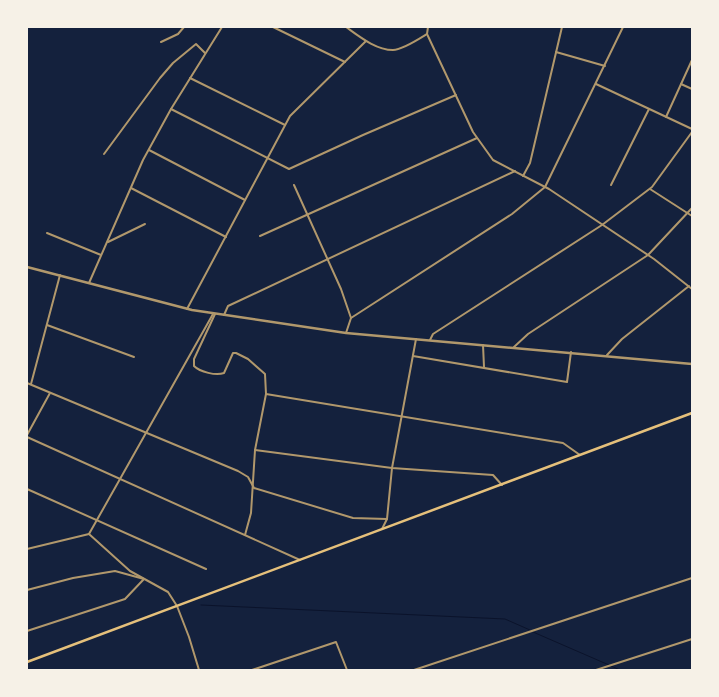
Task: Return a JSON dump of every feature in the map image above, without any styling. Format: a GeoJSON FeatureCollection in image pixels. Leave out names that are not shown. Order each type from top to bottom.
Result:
{"type":"FeatureCollection","features":[{"type":"Feature","properties":{"kind":"main road"},"geometry":{"type":"LineString","coordinates":[[27,662],[692,413]]}},
{"type":"Feature","properties":{"kind":"street"},"geometry":{"type":"LineString","coordinates":[[161,42],[178,34],[184,27]]}},
{"type":"Feature","properties":{"kind":"street"},"geometry":{"type":"LineString","coordinates":[[89,283],[149,150],[171,109],[222,27]]}},
{"type":"Feature","properties":{"kind":"street"},"geometry":{"type":"LineString","coordinates":[[273,27],[345,62]]}},
{"type":"Feature","properties":{"kind":"street"},"geometry":{"type":"LineString","coordinates":[[346,27],[380,48],[395,50],[427,34]]}},
{"type":"Feature","properties":{"kind":"street"},"geometry":{"type":"LineString","coordinates":[[428,27],[427,34],[456,95],[478,138],[494,160],[545,187],[648,256],[692,289]]}},
{"type":"Feature","properties":{"kind":"street"},"geometry":{"type":"LineString","coordinates":[[523,176],[530,162],[562,27]]}},
{"type":"Feature","properties":{"kind":"street"},"geometry":{"type":"LineString","coordinates":[[351,318],[512,214],[545,187],[623,27]]}},
{"type":"Feature","properties":{"kind":"street"},"geometry":{"type":"LineString","coordinates":[[187,309],[290,116],[366,40]]}},
{"type":"Feature","properties":{"kind":"street"},"geometry":{"type":"LineString","coordinates":[[104,154],[160,78],[173,63],[196,44],[205,53]]}},
{"type":"Feature","properties":{"kind":"street"},"geometry":{"type":"LineString","coordinates":[[556,52],[605,66]]}},
{"type":"Feature","properties":{"kind":"street"},"geometry":{"type":"LineString","coordinates":[[666,117],[692,60]]}},
{"type":"Feature","properties":{"kind":"street"},"geometry":{"type":"LineString","coordinates":[[190,78],[285,125]]}},
{"type":"Feature","properties":{"kind":"street"},"geometry":{"type":"LineString","coordinates":[[430,340],[433,334],[602,225],[650,189],[674,159],[692,131],[596,84]]}},
{"type":"Feature","properties":{"kind":"street"},"geometry":{"type":"LineString","coordinates":[[681,84],[692,89]]}},
{"type":"Feature","properties":{"kind":"street"},"geometry":{"type":"LineString","coordinates":[[171,109],[289,169],[456,95]]}},
{"type":"Feature","properties":{"kind":"street"},"geometry":{"type":"LineString","coordinates":[[611,185],[649,109]]}},
{"type":"Feature","properties":{"kind":"street"},"geometry":{"type":"LineString","coordinates":[[260,236],[478,138]]}},
{"type":"Feature","properties":{"kind":"street"},"geometry":{"type":"LineString","coordinates":[[149,150],[245,200]]}},
{"type":"Feature","properties":{"kind":"street"},"geometry":{"type":"LineString","coordinates":[[224,315],[228,306],[327,258],[515,171]]}},
{"type":"Feature","properties":{"kind":"street"},"geometry":{"type":"LineString","coordinates":[[294,186],[341,289],[351,318],[346,333]]}},
{"type":"Feature","properties":{"kind":"street"},"geometry":{"type":"LineString","coordinates":[[131,188],[226,237]]}},
{"type":"Feature","properties":{"kind":"street"},"geometry":{"type":"LineString","coordinates":[[650,189],[692,216]]}},
{"type":"Feature","properties":{"kind":"street"},"geometry":{"type":"LineString","coordinates":[[514,347],[528,334],[648,256],[692,208]]}},
{"type":"Feature","properties":{"kind":"street"},"geometry":{"type":"LineString","coordinates":[[107,242],[145,224]]}},
{"type":"Feature","properties":{"kind":"street"},"geometry":{"type":"LineString","coordinates":[[48,233],[101,255]]}},
{"type":"Feature","properties":{"kind":"street"},"geometry":{"type":"LineString","coordinates":[[27,267],[187,309],[346,333],[607,355],[692,364]]}},
{"type":"Feature","properties":{"kind":"street"},"geometry":{"type":"LineString","coordinates":[[30,384],[60,275]]}},
{"type":"Feature","properties":{"kind":"street"},"geometry":{"type":"LineString","coordinates":[[607,355],[622,339],[689,286]]}},
{"type":"Feature","properties":{"kind":"street"},"geometry":{"type":"LineString","coordinates":[[214,313],[194,359],[194,366],[202,371],[220,374],[224,373],[233,353],[240,354],[263,372],[266,394],[256,450],[251,513],[245,535]]}},
{"type":"Feature","properties":{"kind":"street"},"geometry":{"type":"LineString","coordinates":[[27,549],[89,534],[214,313]]}},
{"type":"Feature","properties":{"kind":"street"},"geometry":{"type":"LineString","coordinates":[[46,324],[134,357]]}},
{"type":"Feature","properties":{"kind":"street"},"geometry":{"type":"LineString","coordinates":[[382,530],[387,519],[392,468],[416,339]]}},
{"type":"Feature","properties":{"kind":"street"},"geometry":{"type":"LineString","coordinates":[[483,345],[484,368]]}},
{"type":"Feature","properties":{"kind":"street"},"geometry":{"type":"LineString","coordinates":[[413,356],[567,382],[571,352]]}},
{"type":"Feature","properties":{"kind":"street"},"geometry":{"type":"LineString","coordinates":[[27,383],[238,471],[248,476],[254,488],[353,518],[387,519]]}},
{"type":"Feature","properties":{"kind":"street"},"geometry":{"type":"LineString","coordinates":[[50,393],[27,436],[300,560]]}},
{"type":"Feature","properties":{"kind":"street"},"geometry":{"type":"LineString","coordinates":[[266,394],[563,443],[580,455]]}},
{"type":"Feature","properties":{"kind":"street"},"geometry":{"type":"LineString","coordinates":[[256,450],[392,468],[493,475],[502,485]]}},
{"type":"Feature","properties":{"kind":"street"},"geometry":{"type":"LineString","coordinates":[[27,489],[206,569]]}},
{"type":"Feature","properties":{"kind":"street"},"geometry":{"type":"LineString","coordinates":[[89,534],[130,571],[168,592],[177,606],[189,637],[199,670]]}},
{"type":"Feature","properties":{"kind":"street"},"geometry":{"type":"LineString","coordinates":[[27,590],[73,578],[115,571],[144,579]]}},
{"type":"Feature","properties":{"kind":"street"},"geometry":{"type":"LineString","coordinates":[[414,670],[692,578]]}},
{"type":"Feature","properties":{"kind":"street"},"geometry":{"type":"LineString","coordinates":[[27,631],[125,599],[144,579]]}},
{"type":"Feature","properties":{"kind":"street"},"geometry":{"type":"LineString","coordinates":[[596,670],[692,639]]}},
{"type":"Feature","properties":{"kind":"street"},"geometry":{"type":"LineString","coordinates":[[252,670],[336,642],[347,670]]}},
{"type":"Feature","properties":{"kind":"waterway"},"geometry":{"type":"LineString","coordinates":[[201,605],[505,619],[530,630]]}},
{"type":"Feature","properties":{"kind":"waterway"},"geometry":{"type":"LineString","coordinates":[[533,632],[609,665]]}},
{"type":"Feature","properties":{"kind":"waterway"},"geometry":{"type":"LineString","coordinates":[[611,666],[620,670]]}}]}
